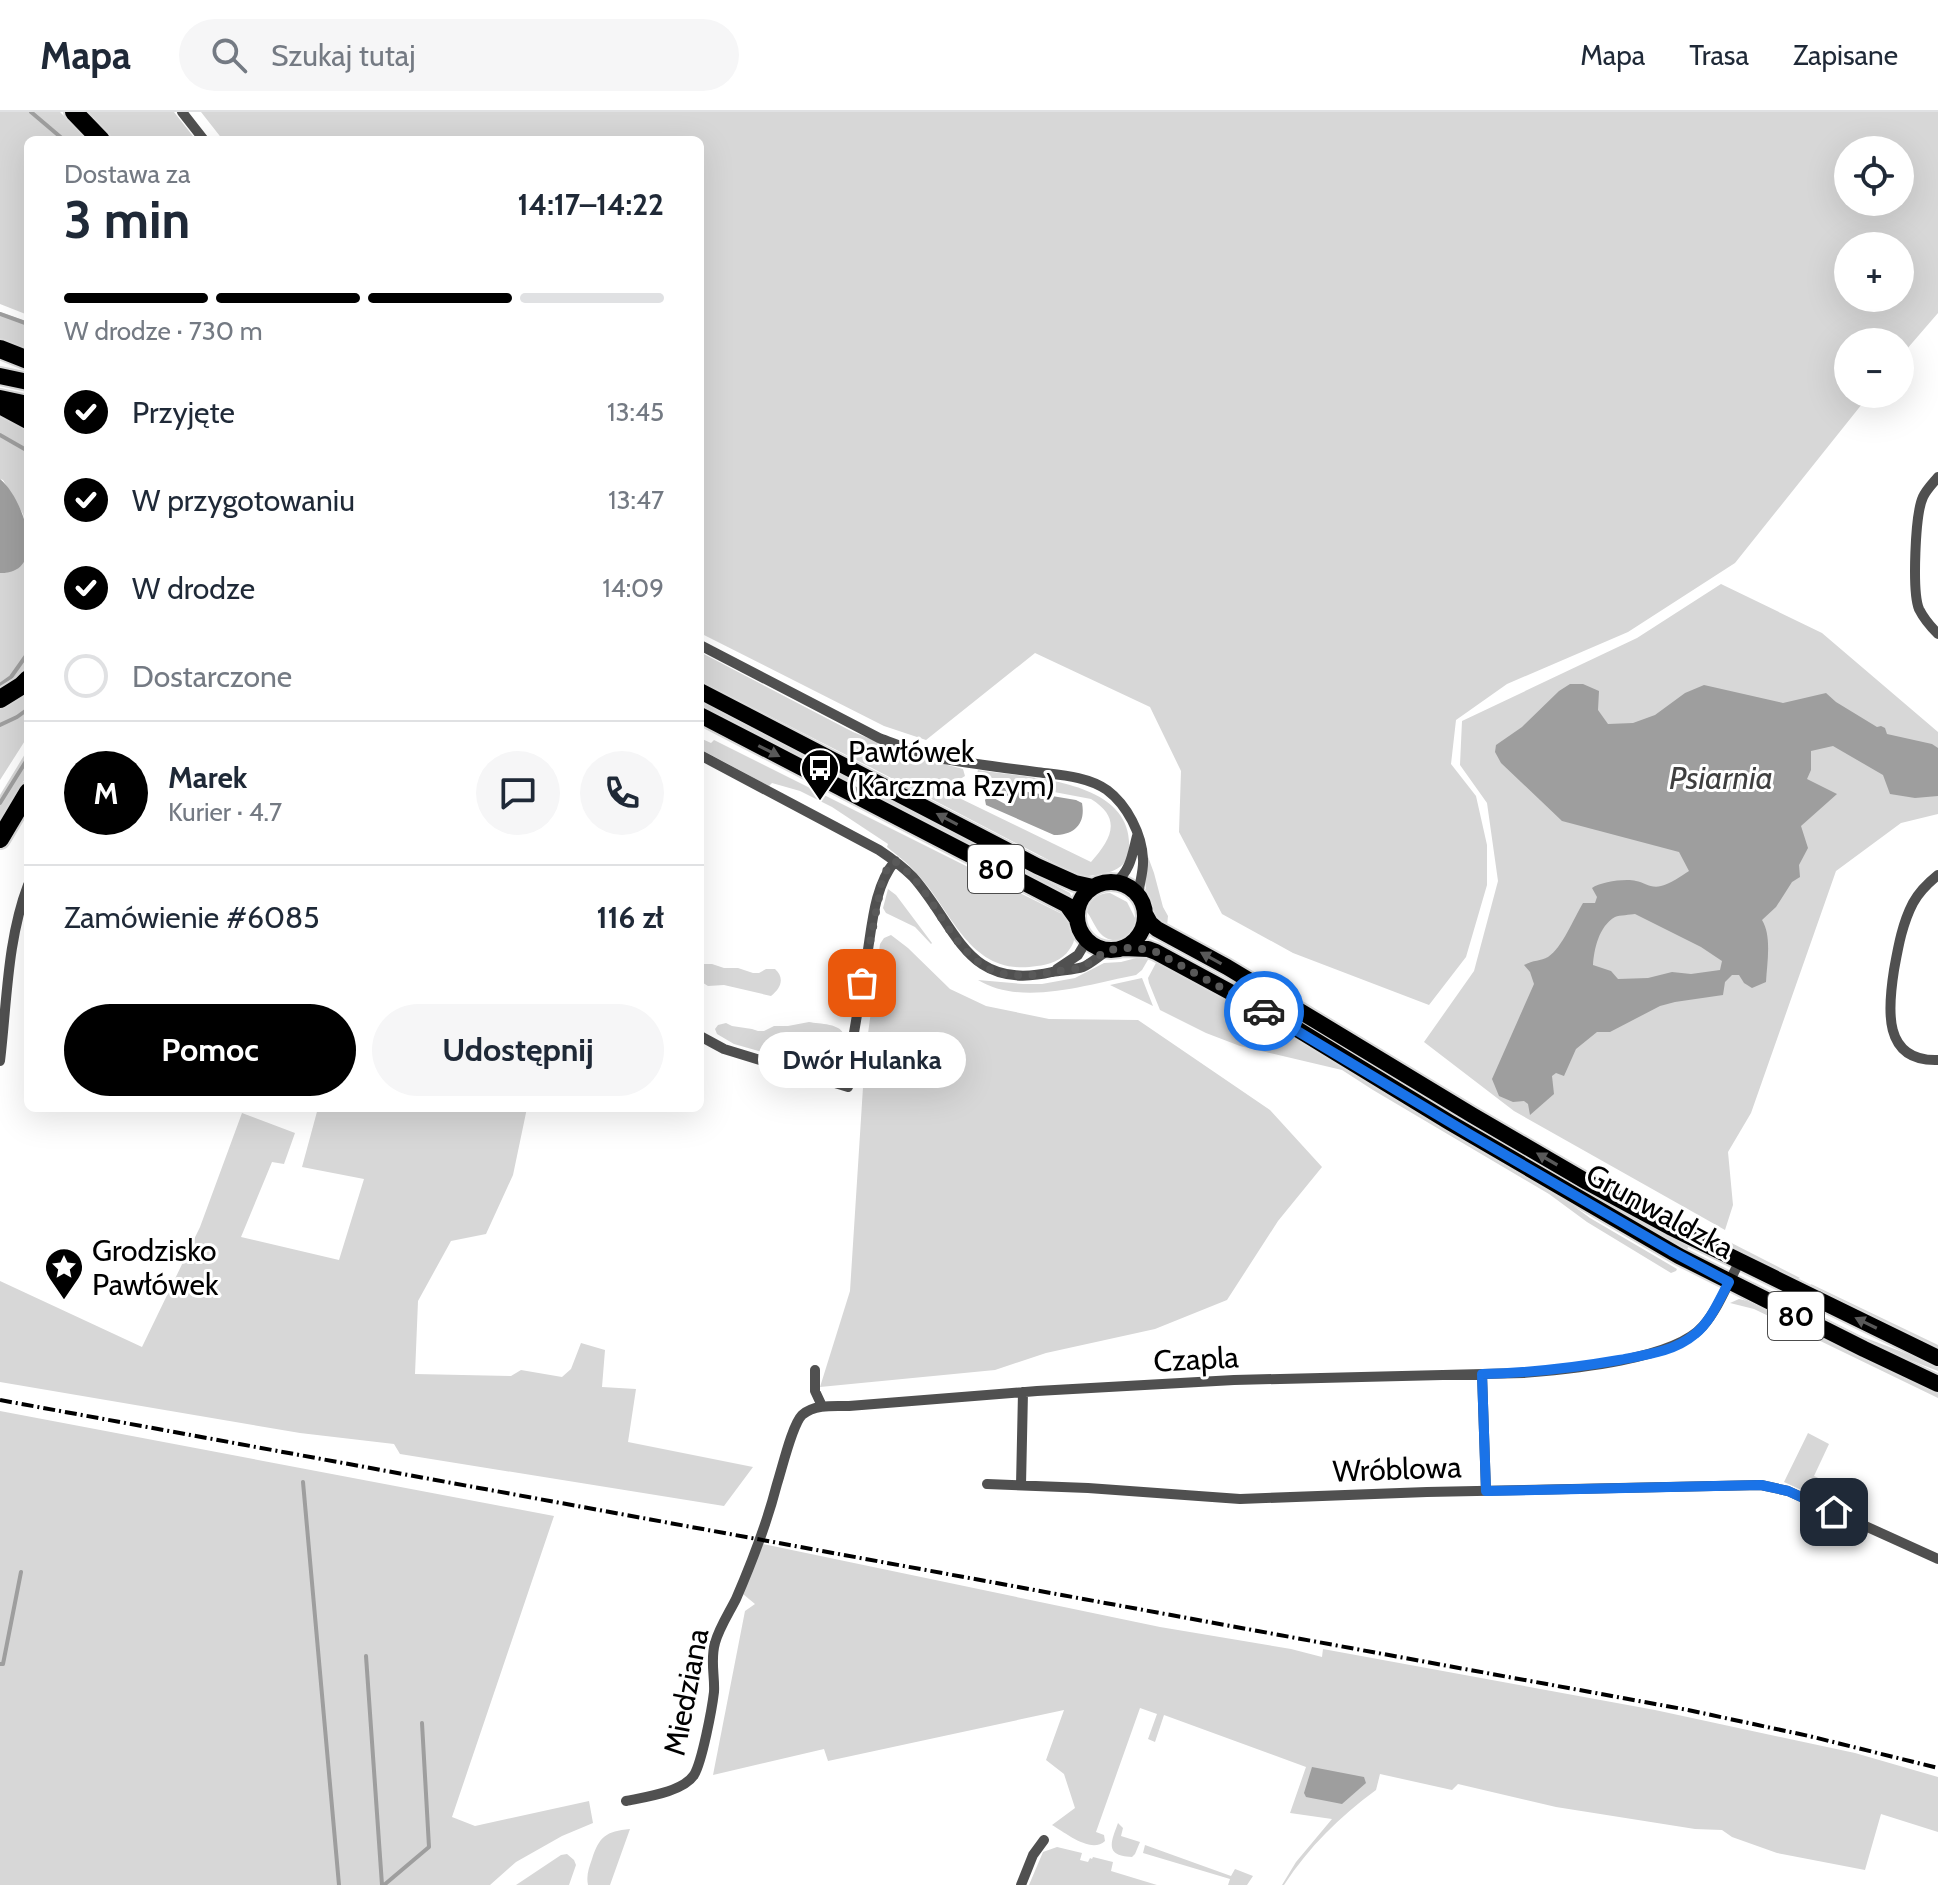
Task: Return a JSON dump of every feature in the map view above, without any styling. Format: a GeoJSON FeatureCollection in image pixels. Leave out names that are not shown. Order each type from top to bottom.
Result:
{"type":"FeatureCollection","features":[{"type":"Feature","properties":{"kind":"highway"},"geometry":{"type":"LineString","coordinates":[[74,112],[97,136]]}},
{"type":"Feature","properties":{"kind":"highway"},"geometry":{"type":"LineString","coordinates":[[0,349],[24,358]]}},
{"type":"Feature","properties":{"kind":"highway"},"geometry":{"type":"LineString","coordinates":[[0,405],[24,418]]}},
{"type":"Feature","properties":{"kind":"highway"},"geometry":{"type":"LineString","coordinates":[[0,699],[24,683]]}},
{"type":"Feature","properties":{"kind":"highway"},"geometry":{"type":"LineString","coordinates":[[0,839],[24,800]]}},
{"type":"Feature","properties":{"kind":"main road"},"geometry":{"type":"LineString","coordinates":[[0,376],[24,381]]}},
{"type":"Feature","properties":{"kind":"main road"},"geometry":{"type":"LineString","coordinates":[[0,398],[24,403]]}},
{"type":"Feature","properties":{"kind":"main road","name":"80"},"geometry":{"type":"LineString","coordinates":[[704,693],[1046,870],[1093,887],[1115,883]]}},
{"type":"Feature","properties":{"kind":"main road","name":"80"},"geometry":{"type":"LineString","coordinates":[[704,717],[1067,905],[1087,940],[1093,945],[1116,949]]}},
{"type":"Feature","properties":{"kind":"main road"},"geometry":{"type":"LineString","coordinates":[[1115,883],[1132,889],[1138,896]]}},
{"type":"Feature","properties":{"kind":"main road"},"geometry":{"type":"LineString","coordinates":[[1077,919],[1080,901],[1093,887]]}},
{"type":"Feature","properties":{"kind":"main road","name":"80"},"geometry":{"type":"LineString","coordinates":[[1138,896],[1145,914]]}},
{"type":"Feature","properties":{"kind":"main road"},"geometry":{"type":"LineString","coordinates":[[1116,949],[1132,943],[1139,935],[1145,914]]}},
{"type":"Feature","properties":{"kind":"main road","name":"Grunwaldzka"},"geometry":{"type":"LineString","coordinates":[[1145,914],[1157,929],[1227,967],[1587,1182],[1670,1227],[1938,1358]]}},
{"type":"Feature","properties":{"kind":"main road","name":"Grunwaldzka"},"geometry":{"type":"LineString","coordinates":[[1116,949],[1156,952],[1282,1020],[1671,1251],[1938,1384]]}},
{"type":"Feature","properties":{"kind":"street"},"geometry":{"type":"LineString","coordinates":[[182,112],[201,136]]}},
{"type":"Feature","properties":{"kind":"street"},"geometry":{"type":"LineString","coordinates":[[1938,477],[1923,496],[1915,549],[1918,607],[1938,634]]}},
{"type":"Feature","properties":{"kind":"street"},"geometry":{"type":"LineString","coordinates":[[704,647],[879,738],[911,750],[941,758],[1064,776],[1105,788],[1132,820],[1141,846],[1144,862],[1138,896]]}},
{"type":"Feature","properties":{"kind":"street"},"geometry":{"type":"LineString","coordinates":[[704,757],[895,861],[912,877],[957,941],[988,968],[1026,977],[1039,976],[1082,967],[1116,949]]}},
{"type":"Feature","properties":{"kind":"street"},"geometry":{"type":"LineString","coordinates":[[1115,883],[1127,871],[1137,834]]}},
{"type":"Feature","properties":{"kind":"street"},"geometry":{"type":"LineString","coordinates":[[704,1038],[724,1049],[848,1087],[848,1068],[875,909],[886,871],[895,861]]}},
{"type":"Feature","properties":{"kind":"street"},"geometry":{"type":"LineString","coordinates":[[1938,875],[1913,903],[1900,939],[1889,1018],[1904,1049],[1921,1059],[1938,1060]]}},
{"type":"Feature","properties":{"kind":"street"},"geometry":{"type":"LineString","coordinates":[[0,1061],[17,923],[24,896]]}},
{"type":"Feature","properties":{"kind":"street"},"geometry":{"type":"LineString","coordinates":[[1053,972],[1078,955],[1087,940]]}},
{"type":"Feature","properties":{"kind":"street","name":"Czapla"},"geometry":{"type":"LineString","coordinates":[[822,1406],[1234,1380],[1524,1373],[1571,1368],[1665,1350],[1687,1340],[1704,1325],[1740,1261]]}},
{"type":"Feature","properties":{"kind":"street"},"geometry":{"type":"LineString","coordinates":[[815,1370],[815,1391],[822,1406]]}},
{"type":"Feature","properties":{"kind":"street"},"geometry":{"type":"LineString","coordinates":[[1482,1374],[1486,1491]]}},
{"type":"Feature","properties":{"kind":"street"},"geometry":{"type":"LineString","coordinates":[[1021,1485],[1023,1392]]}},
{"type":"Feature","properties":{"kind":"street","name":"Miedziana"},"geometry":{"type":"LineString","coordinates":[[626,1801],[675,1788],[686,1783],[695,1772],[714,1691],[712,1665],[715,1643],[771,1508],[799,1420],[805,1413],[822,1406]]}},
{"type":"Feature","properties":{"kind":"street","name":"Wróblowa"},"geometry":{"type":"LineString","coordinates":[[987,1484],[1240,1499],[1761,1485],[1788,1491],[1938,1559]]}},
{"type":"Feature","properties":{"kind":"street"},"geometry":{"type":"LineString","coordinates":[[1021,1885],[1033,1855],[1044,1840]]}},
{"type":"Feature","properties":{"kind":"shaded area"},"geometry":{"type":"Polygon","coordinates":[[[0,112],[60,112],[84,136],[24,136],[24,313],[0,304],[0,112]]]}},
{"type":"Feature","properties":{"kind":"shaded area"},"geometry":{"type":"Polygon","coordinates":[[[89,112],[174,112],[193,136],[108,136],[89,112]]]}},
{"type":"Feature","properties":{"kind":"shaded area"},"geometry":{"type":"Polygon","coordinates":[[[201,112],[1938,112],[1938,313],[1914,341],[1914,328],[1834,328],[1834,408],[1859,408],[1735,563],[1628,632],[1507,684],[1456,720],[1451,764],[1476,796],[1487,845],[1487,885],[1466,957],[1429,1005],[1293,953],[1222,914],[1179,832],[1181,771],[1150,707],[1035,653],[926,740],[884,726],[704,635],[704,136],[220,136],[201,112]]]}},
{"type":"Feature","properties":{"kind":"shaded area"},"geometry":{"type":"Polygon","coordinates":[[[0,312],[24,321],[24,352],[0,343],[0,312]]]}},
{"type":"Feature","properties":{"kind":"shaded area"},"geometry":{"type":"Polygon","coordinates":[[[0,415],[24,427],[24,517],[0,479],[0,415]]]}},
{"type":"Feature","properties":{"kind":"shaded area"},"geometry":{"type":"Polygon","coordinates":[[[24,559],[24,672],[0,692],[0,573],[18,567],[24,559]]]}},
{"type":"Feature","properties":{"kind":"shaded area"},"geometry":{"type":"Polygon","coordinates":[[[1721,584],[1822,633],[1938,732],[1938,814],[1901,823],[1836,871],[1751,1113],[1728,1152],[1733,1205],[1725,1230],[1514,1111],[1424,1042],[1474,971],[1498,881],[1487,803],[1460,765],[1462,721],[1637,638],[1721,584]]]}},
{"type":"Feature","properties":{"kind":"shaded area"},"geometry":{"type":"Polygon","coordinates":[[[704,654],[853,732],[913,756],[963,769],[965,776],[957,781],[951,794],[1091,862],[1108,837],[1110,822],[1107,814],[1091,799],[976,777],[978,770],[1023,776],[1074,786],[1097,795],[1115,808],[1126,826],[1127,858],[1111,871],[1081,877],[704,683],[704,654]]]}},
{"type":"Feature","properties":{"kind":"shaded area"},"geometry":{"type":"Polygon","coordinates":[[[24,692],[24,742],[0,780],[0,707],[24,692]]]}},
{"type":"Feature","properties":{"kind":"shaded area"},"geometry":{"type":"Polygon","coordinates":[[[704,701],[1070,893],[1070,898],[704,709],[704,701]]]}},
{"type":"Feature","properties":{"kind":"shaded area"},"geometry":{"type":"Polygon","coordinates":[[[704,740],[711,743],[714,740],[1068,917],[1074,934],[1072,946],[1063,957],[1037,966],[1014,967],[996,962],[980,953],[967,940],[919,876],[887,847],[888,844],[832,807],[800,791],[772,783],[769,786],[704,751],[704,740]]]}},
{"type":"Feature","properties":{"kind":"shaded area"},"geometry":{"type":"Polygon","coordinates":[[[24,756],[24,781],[0,820],[0,795],[24,756]]]}},
{"type":"Feature","properties":{"kind":"shaded area"},"geometry":{"type":"Polygon","coordinates":[[[1147,854],[1168,916],[1167,926],[1153,911],[1146,893],[1147,854]]]}},
{"type":"Feature","properties":{"kind":"shaded area"},"geometry":{"type":"Polygon","coordinates":[[[888,889],[896,895],[931,944],[915,927],[886,913],[883,908],[888,889]]]}},
{"type":"Feature","properties":{"kind":"shaded area"},"geometry":{"type":"Polygon","coordinates":[[[1110,893],[1127,902],[1138,924],[1130,935],[1119,940],[1102,935],[1087,912],[1095,898],[1110,893]]]}},
{"type":"Feature","properties":{"kind":"shaded area"},"geometry":{"type":"Polygon","coordinates":[[[891,935],[950,989],[986,1006],[1049,1019],[1138,1020],[1270,1110],[1322,1167],[1278,1221],[1227,1300],[1155,1329],[1046,1353],[995,1370],[820,1387],[850,1291],[865,1056],[880,944],[891,935]]]}},
{"type":"Feature","properties":{"kind":"shaded area"},"geometry":{"type":"Polygon","coordinates":[[[1149,958],[1136,975],[1056,991],[1014,992],[978,980],[1042,984],[1075,978],[1104,963],[1149,958]]]}},
{"type":"Feature","properties":{"kind":"shaded area"},"geometry":{"type":"Polygon","coordinates":[[[1157,961],[1290,1034],[1555,1192],[1590,1218],[1676,1271],[1671,1273],[1587,1222],[1549,1194],[1342,1070],[1240,1046],[1160,1010],[1148,978],[1157,961]]]}},
{"type":"Feature","properties":{"kind":"shaded area"},"geometry":{"type":"Polygon","coordinates":[[[704,964],[753,973],[775,969],[780,976],[777,990],[771,996],[724,985],[704,984],[704,964]]]}},
{"type":"Feature","properties":{"kind":"shaded area"},"geometry":{"type":"Polygon","coordinates":[[[1142,978],[1153,1006],[1110,985],[1142,978]]]}},
{"type":"Feature","properties":{"kind":"shaded area"},"geometry":{"type":"Polygon","coordinates":[[[809,1022],[835,1026],[842,1032],[841,1063],[834,1072],[734,1044],[717,1034],[715,1029],[726,1023],[764,1031],[774,1026],[809,1022]]]}},
{"type":"Feature","properties":{"kind":"shaded area"},"geometry":{"type":"Polygon","coordinates":[[[317,1112],[526,1112],[513,1175],[486,1234],[451,1241],[418,1301],[415,1374],[511,1376],[521,1370],[562,1377],[571,1369],[581,1343],[605,1350],[602,1387],[636,1389],[628,1442],[753,1467],[724,1506],[400,1454],[394,1444],[300,1433],[0,1382],[0,1281],[142,1347],[200,1227],[242,1113],[295,1133],[284,1164],[272,1162],[241,1237],[339,1260],[364,1179],[302,1167],[317,1112]]]}},
{"type":"Feature","properties":{"kind":"shaded area"},"geometry":{"type":"Polygon","coordinates":[[[1535,1160],[1690,1244],[1686,1251],[1533,1162],[1535,1160]]]}},
{"type":"Feature","properties":{"kind":"shaded area"},"geometry":{"type":"Polygon","coordinates":[[[1710,1233],[1800,1278],[1796,1280],[1707,1236],[1710,1233]]]}},
{"type":"Feature","properties":{"kind":"shaded area"},"geometry":{"type":"Polygon","coordinates":[[[1745,1280],[1863,1337],[1934,1364],[1938,1366],[1938,1371],[1866,1343],[1745,1280]]]}},
{"type":"Feature","properties":{"kind":"shaded area"},"geometry":{"type":"Polygon","coordinates":[[[1811,1284],[1938,1345],[1938,1350],[1813,1290],[1811,1284]]]}},
{"type":"Feature","properties":{"kind":"shaded area"},"geometry":{"type":"Polygon","coordinates":[[[1739,1299],[1756,1303],[1938,1392],[1938,1398],[1754,1309],[1730,1303],[1739,1299]]]}},
{"type":"Feature","properties":{"kind":"shaded area"},"geometry":{"type":"Polygon","coordinates":[[[0,1411],[554,1516],[452,1817],[475,1826],[589,1801],[593,1823],[562,1836],[516,1862],[490,1885],[0,1885],[0,1411]]]}},
{"type":"Feature","properties":{"kind":"shaded area"},"geometry":{"type":"Polygon","coordinates":[[[1808,1433],[1829,1444],[1814,1476],[1855,1495],[1859,1501],[1856,1515],[1784,1482],[1808,1433]]]}},
{"type":"Feature","properties":{"kind":"shaded area"},"geometry":{"type":"Polygon","coordinates":[[[763,1544],[1160,1627],[1322,1657],[1323,1649],[1655,1710],[1855,1753],[1938,1777],[1938,1832],[1881,1814],[1865,1870],[1777,1853],[1732,1837],[1722,1830],[1695,1829],[1556,1807],[1458,1784],[1452,1790],[1380,1774],[1376,1790],[1326,1833],[1282,1885],[1296,1862],[1332,1819],[1290,1813],[1306,1767],[1164,1715],[1155,1742],[1148,1739],[1157,1714],[1140,1708],[1096,1832],[1104,1835],[1105,1841],[1093,1845],[1078,1841],[1052,1825],[1075,1808],[1064,1774],[1046,1760],[1064,1710],[828,1761],[824,1749],[713,1775],[745,1611],[755,1604],[743,1594],[763,1544]]]}},
{"type":"Feature","properties":{"kind":"shaded area"},"geometry":{"type":"Polygon","coordinates":[[[1118,1823],[1123,1828],[1121,1836],[1140,1842],[1132,1857],[1113,1851],[1112,1842],[1118,1823]]]}},
{"type":"Feature","properties":{"kind":"shaded area"},"geometry":{"type":"Polygon","coordinates":[[[630,1829],[610,1885],[588,1885],[589,1869],[601,1840],[615,1831],[630,1829]]]}},
{"type":"Feature","properties":{"kind":"shaded area"},"geometry":{"type":"Polygon","coordinates":[[[1145,1845],[1231,1876],[1235,1869],[1253,1876],[1247,1885],[1228,1885],[1230,1879],[1143,1853],[1145,1845]]]}},
{"type":"Feature","properties":{"kind":"shaded area"},"geometry":{"type":"Polygon","coordinates":[[[1057,1847],[1082,1853],[1080,1860],[1088,1862],[1093,1857],[1113,1862],[1111,1871],[1157,1885],[1029,1885],[1043,1852],[1057,1847]]]}},
{"type":"Feature","properties":{"kind":"shaded area"},"geometry":{"type":"Polygon","coordinates":[[[567,1854],[576,1865],[569,1885],[516,1885],[561,1855],[567,1854]]]}},
{"type":"Feature","properties":{"kind":"water"},"geometry":{"type":"Polygon","coordinates":[[[0,479],[17,501],[23,517],[24,561],[15,570],[0,573],[0,479]]]}},
{"type":"Feature","properties":{"kind":"water","name":"Psiarnia"},"geometry":{"type":"Polygon","coordinates":[[[1570,684],[1583,684],[1599,691],[1598,710],[1608,724],[1633,723],[1655,715],[1685,693],[1704,685],[1783,703],[1826,693],[1877,727],[1885,728],[1887,734],[1938,748],[1938,796],[1915,798],[1890,794],[1883,775],[1833,746],[1811,751],[1811,770],[1807,779],[1837,794],[1801,826],[1808,848],[1799,865],[1800,877],[1792,882],[1776,907],[1762,920],[1768,942],[1766,982],[1752,988],[1739,975],[1732,975],[1725,982],[1723,995],[1660,1006],[1610,1032],[1597,1032],[1576,1049],[1564,1076],[1556,1073],[1552,1076],[1554,1094],[1530,1115],[1528,1104],[1524,1101],[1513,1102],[1499,1096],[1492,1079],[1534,984],[1524,965],[1553,953],[1583,903],[1595,903],[1597,897],[1592,888],[1607,882],[1626,880],[1657,887],[1689,871],[1679,852],[1562,821],[1501,763],[1495,752],[1496,745],[1522,727],[1570,684]],[[1635,914],[1620,916],[1610,921],[1601,932],[1593,965],[1611,971],[1618,979],[1720,970],[1722,961],[1635,914]]]}},
{"type":"Feature","properties":{"kind":"water"},"geometry":{"type":"Polygon","coordinates":[[[993,786],[1076,800],[1082,803],[1082,817],[1073,830],[1054,835],[986,805],[988,795],[1007,805],[1011,798],[993,786]]]}},
{"type":"Feature","properties":{"kind":"water"},"geometry":{"type":"Polygon","coordinates":[[[1312,1767],[1364,1777],[1366,1783],[1342,1804],[1306,1797],[1304,1793],[1312,1767]]]}},
{"type":"Feature","properties":{"kind":"waterway"},"geometry":{"type":"LineString","coordinates":[[31,112],[59,136]]}},
{"type":"Feature","properties":{"kind":"waterway"},"geometry":{"type":"LineString","coordinates":[[0,314],[24,323]]}},
{"type":"Feature","properties":{"kind":"waterway"},"geometry":{"type":"LineString","coordinates":[[0,435],[24,449]]}},
{"type":"Feature","properties":{"kind":"waterway"},"geometry":{"type":"LineString","coordinates":[[0,685],[11,677],[24,659]]}},
{"type":"Feature","properties":{"kind":"waterway"},"geometry":{"type":"LineString","coordinates":[[0,725],[24,712]]}},
{"type":"Feature","properties":{"kind":"waterway"},"geometry":{"type":"LineString","coordinates":[[0,803],[24,764]]}},
{"type":"Feature","properties":{"kind":"waterway"},"geometry":{"type":"LineString","coordinates":[[303,1482],[339,1885]]}},
{"type":"Feature","properties":{"kind":"waterway"},"geometry":{"type":"LineString","coordinates":[[0,1664],[3,1664],[21,1572]]}},
{"type":"Feature","properties":{"kind":"waterway"},"geometry":{"type":"LineString","coordinates":[[366,1656],[382,1885]]}},
{"type":"Feature","properties":{"kind":"waterway"},"geometry":{"type":"LineString","coordinates":[[384,1885],[429,1847],[422,1723]]}},
{"type":"Feature","properties":{"kind":"railway"},"geometry":{"type":"LineString","coordinates":[[0,1400],[1688,1710],[1938,1768]]}},
{"type":"Feature","properties":{"kind":"way so far"},"geometry":{"type":"LineString","coordinates":[[862,983],[882,882],[895,861],[912,877],[957,941],[988,968],[1026,977],[1039,976],[1082,967],[1109,950],[1148,949],[1264,1011]]}},
{"type":"Feature","properties":{"kind":"place","name":"Pawłówek (Karczma Rzym)"},"geometry":{"type":"Point","coordinates":[820,802]}},
{"type":"Feature","properties":{"kind":"place","name":"Dwór Hulanka"},"geometry":{"type":"Point","coordinates":[862,983]}},
{"type":"Feature","properties":{"kind":"place","name":"Grodzisko Pawłówek"},"geometry":{"type":"Point","coordinates":[64,1301]}},
{"type":"Feature","properties":{"kind":"route"},"geometry":{"type":"LineString","coordinates":[[1264,1011],[1471,1135],[1729,1282],[1704,1325],[1687,1340],[1665,1350],[1571,1368],[1482,1374],[1486,1491],[1761,1485],[1788,1491],[1834,1512]]}}]}
